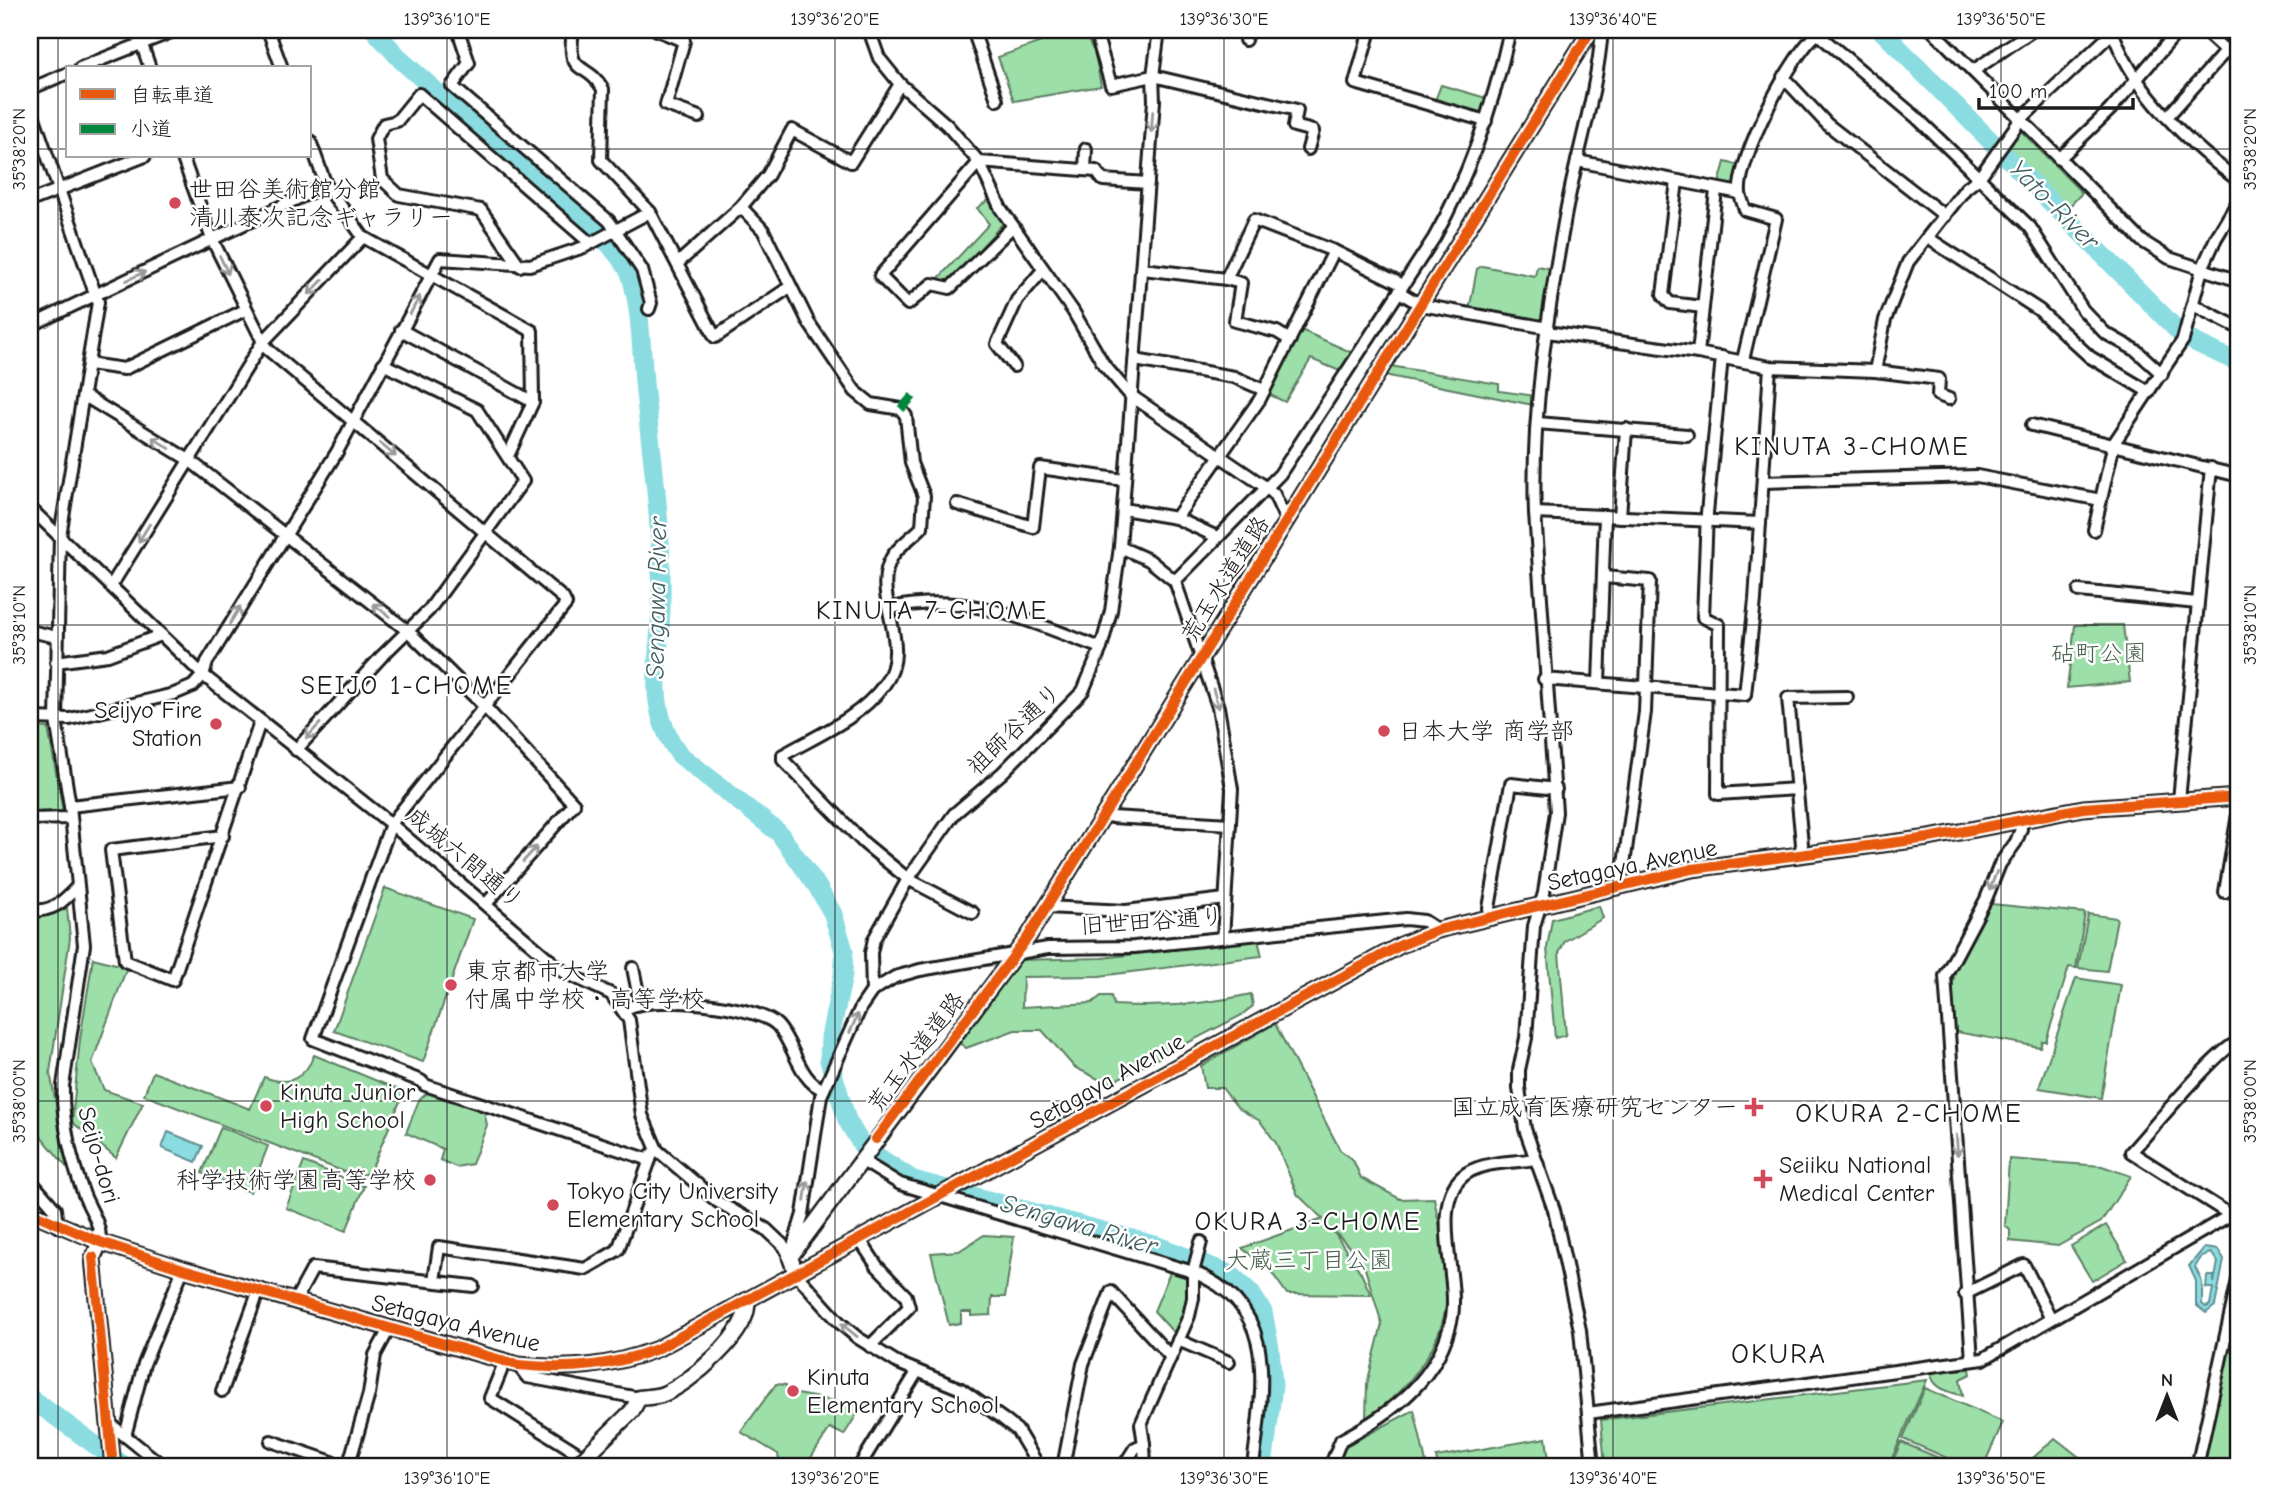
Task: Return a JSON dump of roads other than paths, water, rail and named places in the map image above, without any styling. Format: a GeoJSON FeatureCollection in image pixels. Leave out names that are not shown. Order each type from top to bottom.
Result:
{"type":"FeatureCollection","features":[{"type":"Feature","properties":{"kind":"main road","name":"荒玉水道道路"},"geometry":{"type":"LineString","coordinates":[[862,1158],[1017,953],[1591,30]]}},
{"type":"Feature","properties":{"kind":"main road","name":"Setagaya Avenue"},"geometry":{"type":"LineString","coordinates":[[30,1212],[57,1226],[183,1269],[512,1363],[559,1369],[620,1362],[657,1349],[1401,945],[1438,930],[1692,869],[1929,838],[2083,808],[2239,797]]}},
{"type":"Feature","properties":{"kind":"main road"},"geometry":{"type":"LineString","coordinates":[[796,1274],[790,1257],[810,1217],[862,1158]]}},
{"type":"Feature","properties":{"kind":"main road"},"geometry":{"type":"LineString","coordinates":[[100,1242],[93,1258],[113,1467]]}},
{"type":"Feature","properties":{"kind":"main road"},"geometry":{"type":"LineString","coordinates":[[582,1460],[638,1405],[639,1398],[660,1395],[696,1375],[735,1332],[748,1308],[747,1300]]}},
{"type":"Feature","properties":{"kind":"street"},"geometry":{"type":"LineString","coordinates":[[137,30],[149,66]]}},
{"type":"Feature","properties":{"kind":"street"},"geometry":{"type":"LineString","coordinates":[[85,66],[176,30]]}},
{"type":"Feature","properties":{"kind":"street"},"geometry":{"type":"LineString","coordinates":[[268,30],[281,66]]}},
{"type":"Feature","properties":{"kind":"street"},"geometry":{"type":"LineString","coordinates":[[458,30],[470,63],[452,86],[609,221],[613,232],[642,270],[649,309]]}},
{"type":"Feature","properties":{"kind":"street"},"geometry":{"type":"LineString","coordinates":[[573,30],[571,57],[577,67],[603,89],[601,160],[650,212],[715,337],[790,287]]}},
{"type":"Feature","properties":{"kind":"street"},"geometry":{"type":"LineString","coordinates":[[657,30],[684,41],[666,105],[699,117]]}},
{"type":"Feature","properties":{"kind":"street"},"geometry":{"type":"LineString","coordinates":[[869,30],[879,58],[901,84],[947,125],[979,162],[1001,209],[1073,311],[1104,365],[1130,395],[1267,488],[1274,494],[1286,520]]}},
{"type":"Feature","properties":{"kind":"street"},"geometry":{"type":"LineString","coordinates":[[973,30],[997,100]]}},
{"type":"Feature","properties":{"kind":"street"},"geometry":{"type":"LineString","coordinates":[[1095,30],[1111,85],[1153,76],[1297,110],[1294,126],[1313,131],[1308,149]]}},
{"type":"Feature","properties":{"kind":"street","name":"祖師谷通り"},"geometry":{"type":"LineString","coordinates":[[873,991],[871,953],[874,939],[908,880],[954,814],[1002,773],[1083,691],[1101,648],[1111,611],[1120,547],[1130,395],[1143,269],[1153,76],[1159,30]]}},
{"type":"Feature","properties":{"kind":"street"},"geometry":{"type":"LineString","coordinates":[[1370,30],[1355,83],[1486,121]]}},
{"type":"Feature","properties":{"kind":"street"},"geometry":{"type":"LineString","coordinates":[[1175,581],[1267,488],[1305,436],[1451,208],[1486,121],[1510,30]]}},
{"type":"Feature","properties":{"kind":"street"},"geometry":{"type":"LineString","coordinates":[[1593,1467],[1580,1330],[1556,1220],[1525,1129],[1519,1070],[1526,1038],[1532,943],[1556,812],[1544,679],[1533,473],[1537,422],[1564,221],[1602,30]]}},
{"type":"Feature","properties":{"kind":"street"},"geometry":{"type":"LineString","coordinates":[[1646,30],[1657,30]]}},
{"type":"Feature","properties":{"kind":"street"},"geometry":{"type":"LineString","coordinates":[[1932,30],[2142,241],[2169,258],[2239,281]]}},
{"type":"Feature","properties":{"kind":"street"},"geometry":{"type":"LineString","coordinates":[[1973,71],[2033,30]]}},
{"type":"Feature","properties":{"kind":"street"},"geometry":{"type":"LineString","coordinates":[[2059,159],[2136,80],[2179,30]]}},
{"type":"Feature","properties":{"kind":"street"},"geometry":{"type":"LineString","coordinates":[[2203,30],[2226,51]]}},
{"type":"Feature","properties":{"kind":"street"},"geometry":{"type":"LineString","coordinates":[[1743,360],[1776,219],[1745,210],[1740,193],[1749,153],[1783,77],[1817,31],[1917,118],[2030,227],[2083,310],[2105,333],[2137,351],[2161,374]]}},
{"type":"Feature","properties":{"kind":"street"},"geometry":{"type":"LineString","coordinates":[[1875,371],[1885,320],[1908,262],[1966,188],[1979,178],[2021,119],[2112,31],[2136,80],[2215,163],[2239,181]]}},
{"type":"Feature","properties":{"kind":"street"},"geometry":{"type":"LineString","coordinates":[[2168,116],[2239,36]]}},
{"type":"Feature","properties":{"kind":"street"},"geometry":{"type":"LineString","coordinates":[[30,89],[66,74]]}},
{"type":"Feature","properties":{"kind":"street"},"geometry":{"type":"LineString","coordinates":[[1783,77],[1827,124],[1945,216]]}},
{"type":"Feature","properties":{"kind":"street"},"geometry":{"type":"LineString","coordinates":[[678,263],[741,207],[768,175],[792,130],[851,162],[901,84]]}},
{"type":"Feature","properties":{"kind":"street"},"geometry":{"type":"LineString","coordinates":[[520,266],[481,211],[399,195],[382,179],[376,139],[384,124],[397,121],[419,94],[592,242]]}},
{"type":"Feature","properties":{"kind":"street"},"geometry":{"type":"LineString","coordinates":[[30,106],[97,296],[89,364],[60,536]]}},
{"type":"Feature","properties":{"kind":"street"},"geometry":{"type":"LineString","coordinates":[[312,146],[326,185],[363,237],[532,331],[533,402],[508,456]]}},
{"type":"Feature","properties":{"kind":"street"},"geometry":{"type":"LineString","coordinates":[[1085,170],[1086,149]]}},
{"type":"Feature","properties":{"kind":"street"},"geometry":{"type":"LineString","coordinates":[[30,201],[140,158]]}},
{"type":"Feature","properties":{"kind":"street"},"geometry":{"type":"LineString","coordinates":[[183,158],[212,239],[262,343],[487,532],[563,598],[566,604],[391,824],[313,1039],[421,1080],[425,1085],[650,1160]]}},
{"type":"Feature","properties":{"kind":"street"},"geometry":{"type":"LineString","coordinates":[[979,162],[1096,171],[1103,180],[1148,183]]}},
{"type":"Feature","properties":{"kind":"street"},"geometry":{"type":"LineString","coordinates":[[979,162],[880,276],[908,304],[932,284],[950,288],[1013,226]]}},
{"type":"Feature","properties":{"kind":"street"},"geometry":{"type":"LineString","coordinates":[[1577,162],[1740,193]]}},
{"type":"Feature","properties":{"kind":"street"},"geometry":{"type":"LineString","coordinates":[[1676,181],[1663,295],[1671,303],[1703,307]]}},
{"type":"Feature","properties":{"kind":"street"},"geometry":{"type":"LineString","coordinates":[[30,326],[326,185]]}},
{"type":"Feature","properties":{"kind":"street"},"geometry":{"type":"LineString","coordinates":[[1698,353],[1716,190]]}},
{"type":"Feature","properties":{"kind":"street"},"geometry":{"type":"LineString","coordinates":[[2094,530],[2114,443],[2185,335],[2202,269],[2216,238],[2239,200]]}},
{"type":"Feature","properties":{"kind":"street"},"geometry":{"type":"LineString","coordinates":[[741,207],[763,229],[809,323],[855,391],[871,404],[901,409],[906,416],[911,463],[924,496],[925,519],[922,527],[892,556],[884,575],[883,584],[891,608],[895,660],[884,686],[853,715],[783,755],[783,760],[864,843],[908,880],[973,913]]}},
{"type":"Feature","properties":{"kind":"street"},"geometry":{"type":"LineString","coordinates":[[30,718],[56,720],[174,694],[192,686],[203,675],[207,662],[353,421],[431,275],[443,258],[530,265],[592,242],[650,212]]}},
{"type":"Feature","properties":{"kind":"street"},"geometry":{"type":"LineString","coordinates":[[1226,279],[1254,220],[1334,251],[1401,288],[1421,305],[1548,330],[1743,360],[1770,367],[1875,371],[1939,379],[1938,396],[1949,399]]}},
{"type":"Feature","properties":{"kind":"street"},"geometry":{"type":"LineString","coordinates":[[111,586],[262,343],[363,237]]}},
{"type":"Feature","properties":{"kind":"street"},"geometry":{"type":"LineString","coordinates":[[1928,238],[2039,310],[2090,357],[2149,392]]}},
{"type":"Feature","properties":{"kind":"street"},"geometry":{"type":"LineString","coordinates":[[1176,518],[1220,458],[1264,390],[1334,251]]}},
{"type":"Feature","properties":{"kind":"street"},"geometry":{"type":"LineString","coordinates":[[1143,269],[1241,283],[1235,321],[1277,332],[1290,340]]}},
{"type":"Feature","properties":{"kind":"street"},"geometry":{"type":"LineString","coordinates":[[1014,366],[997,344],[1017,300],[1043,270]]}},
{"type":"Feature","properties":{"kind":"street"},"geometry":{"type":"LineString","coordinates":[[2193,305],[2239,328]]}},
{"type":"Feature","properties":{"kind":"street"},"geometry":{"type":"LineString","coordinates":[[89,364],[124,369],[245,310]]}},
{"type":"Feature","properties":{"kind":"street"},"geometry":{"type":"LineString","coordinates":[[401,330],[533,402]]}},
{"type":"Feature","properties":{"kind":"street"},"geometry":{"type":"LineString","coordinates":[[1722,357],[1707,519],[1703,617],[1719,625],[1718,794],[1797,789]]}},
{"type":"Feature","properties":{"kind":"street"},"geometry":{"type":"LineString","coordinates":[[1135,360],[1234,377],[1264,390]]}},
{"type":"Feature","properties":{"kind":"street"},"geometry":{"type":"LineString","coordinates":[[296,750],[429,610],[523,481],[477,410],[383,364]]}},
{"type":"Feature","properties":{"kind":"street"},"geometry":{"type":"LineString","coordinates":[[1544,679],[1745,695],[1770,367]]}},
{"type":"Feature","properties":{"kind":"street"},"geometry":{"type":"LineString","coordinates":[[83,396],[189,460],[408,631],[484,706],[574,804],[486,904]]}},
{"type":"Feature","properties":{"kind":"street"},"geometry":{"type":"LineString","coordinates":[[1537,422],[1687,435]]}},
{"type":"Feature","properties":{"kind":"street"},"geometry":{"type":"LineString","coordinates":[[2032,425],[2114,443],[2239,476]]}},
{"type":"Feature","properties":{"kind":"street"},"geometry":{"type":"LineString","coordinates":[[1620,517],[1626,429]]}},
{"type":"Feature","properties":{"kind":"street"},"geometry":{"type":"LineString","coordinates":[[957,504],[1033,527],[1040,468],[1124,480]]}},
{"type":"Feature","properties":{"kind":"street"},"geometry":{"type":"LineString","coordinates":[[2179,800],[2211,468]]}},
{"type":"Feature","properties":{"kind":"street"},"geometry":{"type":"LineString","coordinates":[[1763,482],[1977,476],[2101,500]]}},
{"type":"Feature","properties":{"kind":"street","name":"成城六間通り"},"geometry":{"type":"LineString","coordinates":[[30,508],[203,675],[391,824],[564,972],[602,988],[625,1010]]}},
{"type":"Feature","properties":{"kind":"street"},"geometry":{"type":"LineString","coordinates":[[1122,509],[1176,518],[1217,537]]}},
{"type":"Feature","properties":{"kind":"street"},"geometry":{"type":"LineString","coordinates":[[1535,513],[1760,523]]}},
{"type":"Feature","properties":{"kind":"street"},"geometry":{"type":"LineString","coordinates":[[1599,683],[1605,516]]}},
{"type":"Feature","properties":{"kind":"street","name":"Seijo-dori"},"geometry":{"type":"LineString","coordinates":[[60,536],[56,720],[71,812],[84,945],[62,1108],[78,1176],[100,1230],[100,1242]]}},
{"type":"Feature","properties":{"kind":"street"},"geometry":{"type":"LineString","coordinates":[[1120,547],[1149,560],[1175,581],[1203,655],[1224,735],[1232,789],[1223,938]]}},
{"type":"Feature","properties":{"kind":"street"},"geometry":{"type":"LineString","coordinates":[[1604,577],[1650,581],[1647,687],[1620,886]]}},
{"type":"Feature","properties":{"kind":"street"},"geometry":{"type":"LineString","coordinates":[[2079,591],[2197,603]]}},
{"type":"Feature","properties":{"kind":"street"},"geometry":{"type":"LineString","coordinates":[[891,608],[935,601],[982,605],[1101,648]]}},
{"type":"Feature","properties":{"kind":"street"},"geometry":{"type":"LineString","coordinates":[[30,631],[57,637]]}},
{"type":"Feature","properties":{"kind":"street"},"geometry":{"type":"LineString","coordinates":[[56,662],[108,655],[161,635]]}},
{"type":"Feature","properties":{"kind":"street"},"geometry":{"type":"LineString","coordinates":[[1800,855],[1802,844],[1788,698],[1847,697]]}},
{"type":"Feature","properties":{"kind":"street"},"geometry":{"type":"LineString","coordinates":[[222,836],[111,850],[125,961],[173,980],[240,787],[260,722]]}},
{"type":"Feature","properties":{"kind":"street"},"geometry":{"type":"LineString","coordinates":[[1490,918],[1489,908],[1511,784],[1556,789]]}},
{"type":"Feature","properties":{"kind":"street"},"geometry":{"type":"LineString","coordinates":[[30,819],[240,787]]}},
{"type":"Feature","properties":{"kind":"street"},"geometry":{"type":"LineString","coordinates":[[2225,892],[2239,808]]}},
{"type":"Feature","properties":{"kind":"street"},"geometry":{"type":"LineString","coordinates":[[1105,813],[1112,817],[1230,824]]}},
{"type":"Feature","properties":{"kind":"street"},"geometry":{"type":"LineString","coordinates":[[1972,1360],[1965,1294],[1967,1246],[1945,976],[1986,899],[2000,864],[2016,842],[2021,829],[2020,820]]}},
{"type":"Feature","properties":{"kind":"street"},"geometry":{"type":"LineString","coordinates":[[30,911],[49,911],[77,887]]}},
{"type":"Feature","properties":{"kind":"street"},"geometry":{"type":"LineString","coordinates":[[1046,907],[1126,911],[1225,899]]}},
{"type":"Feature","properties":{"kind":"street","name":"旧世田谷通り"},"geometry":{"type":"LineString","coordinates":[[873,991],[906,972],[1048,948],[1134,947],[1393,920],[1416,919],[1438,930]]}},
{"type":"Feature","properties":{"kind":"street"},"geometry":{"type":"LineString","coordinates":[[1393,920],[1401,924],[1405,932],[1401,945]]}},
{"type":"Feature","properties":{"kind":"street"},"geometry":{"type":"LineString","coordinates":[[632,968],[640,1003]]}},
{"type":"Feature","properties":{"kind":"street"},"geometry":{"type":"LineString","coordinates":[[810,1217],[816,1119],[838,1056],[861,1007],[873,991]]}},
{"type":"Feature","properties":{"kind":"street"},"geometry":{"type":"LineString","coordinates":[[790,1257],[784,1246],[766,1229],[718,1202],[657,1150],[642,1115],[632,1030],[625,1010],[640,1003],[699,1005],[762,1014],[782,1031],[811,1081],[826,1085]]}},
{"type":"Feature","properties":{"kind":"street"},"geometry":{"type":"LineString","coordinates":[[1588,1413],[1983,1359],[2234,1212],[2131,1152],[2210,1063],[2232,1042],[2239,1042]]}},
{"type":"Feature","properties":{"kind":"street"},"geometry":{"type":"LineString","coordinates":[[434,1281],[439,1247],[585,1269],[618,1250],[650,1160],[657,1150]]}},
{"type":"Feature","properties":{"kind":"street"},"geometry":{"type":"LineString","coordinates":[[862,1158],[900,1184],[1193,1272],[1231,1295],[1248,1316],[1258,1339],[1262,1372],[1253,1467]]}},
{"type":"Feature","properties":{"kind":"street"},"geometry":{"type":"LineString","coordinates":[[1331,1467],[1341,1440],[1381,1420],[1401,1404],[1432,1367],[1441,1348],[1452,1318],[1454,1287],[1446,1211],[1449,1194],[1466,1174],[1483,1166],[1535,1159]]}},
{"type":"Feature","properties":{"kind":"street"},"geometry":{"type":"LineString","coordinates":[[30,1180],[55,1209],[57,1226]]}},
{"type":"Feature","properties":{"kind":"street"},"geometry":{"type":"LineString","coordinates":[[860,1240],[877,1266],[906,1296],[909,1307],[870,1346]]}},
{"type":"Feature","properties":{"kind":"street"},"geometry":{"type":"LineString","coordinates":[[1145,1467],[1141,1424],[1178,1340],[1193,1297],[1193,1272],[1201,1245]]}},
{"type":"Feature","properties":{"kind":"street"},"geometry":{"type":"LineString","coordinates":[[1965,1294],[2024,1265],[2051,1319]]}},
{"type":"Feature","properties":{"kind":"street"},"geometry":{"type":"LineString","coordinates":[[295,1301],[313,1268],[473,1286]]}},
{"type":"Feature","properties":{"kind":"street"},"geometry":{"type":"LineString","coordinates":[[125,1436],[144,1364],[183,1269]]}},
{"type":"Feature","properties":{"kind":"street"},"geometry":{"type":"LineString","coordinates":[[796,1274],[840,1323],[870,1346],[917,1372],[961,1389],[1017,1430],[1039,1467]]}},
{"type":"Feature","properties":{"kind":"street"},"geometry":{"type":"LineString","coordinates":[[2197,1467],[2239,1275]]}},
{"type":"Feature","properties":{"kind":"street"},"geometry":{"type":"LineString","coordinates":[[222,1391],[259,1290]]}},
{"type":"Feature","properties":{"kind":"street"},"geometry":{"type":"LineString","coordinates":[[1063,1467],[1083,1364],[1111,1292],[1170,1356]]}},
{"type":"Feature","properties":{"kind":"street"},"geometry":{"type":"LineString","coordinates":[[271,1441],[348,1467],[369,1394],[375,1355],[389,1329]]}},
{"type":"Feature","properties":{"kind":"street"},"geometry":{"type":"LineString","coordinates":[[1178,1340],[1229,1362]]}},
{"type":"Feature","properties":{"kind":"street"},"geometry":{"type":"LineString","coordinates":[[600,1467],[490,1398],[512,1363],[527,1377],[639,1398]]}},
{"type":"Feature","properties":{"kind":"street"},"geometry":{"type":"LineString","coordinates":[[859,1467],[917,1372]]}},
{"type":"Feature","properties":{"kind":"street"},"geometry":{"type":"LineString","coordinates":[[109,1426],[163,1466]]}},
{"type":"Feature","properties":{"kind":"street"},"geometry":{"type":"LineString","coordinates":[[1124,1467],[1135,1448],[1144,1444]]}},
{"type":"Feature","properties":{"kind":"water"},"geometry":{"type":"Polygon","coordinates":[[[168,1132],[203,1146],[196,1162],[162,1148],[168,1132]]]}},
{"type":"Feature","properties":{"kind":"water"},"geometry":{"type":"Polygon","coordinates":[[[2204,1248],[2218,1250],[2224,1260],[2215,1306],[2206,1313],[2196,1305],[2196,1281],[2189,1266],[2204,1248]],[[2211,1253],[2202,1256],[2195,1267],[2202,1282],[2202,1304],[2206,1307],[2210,1305],[2213,1288],[2206,1288],[2207,1276],[2214,1276],[2214,1283],[2218,1262],[2211,1253]]]}},
{"type":"Feature","properties":{"kind":"waterway","name":"Sengawa River"},"geometry":{"type":"LineString","coordinates":[[374,30],[402,61],[610,245],[629,272],[635,290],[639,319],[659,526],[661,606],[657,683],[662,720],[680,755],[779,833],[817,886],[833,914],[844,951],[843,975],[830,1037],[829,1060],[847,1120],[863,1147],[913,1180],[1158,1246],[1230,1274],[1250,1292],[1263,1312],[1270,1348],[1273,1386],[1263,1467]]}},
{"type":"Feature","properties":{"kind":"waterway","name":"Yato-River"},"geometry":{"type":"LineString","coordinates":[[1881,30],[2184,337],[2239,363]]}},
{"type":"Feature","properties":{"kind":"waterway"},"geometry":{"type":"LineString","coordinates":[[30,1398],[126,1467]]}},
{"type":"Feature","properties":{"kind":"place","name":"世田谷美術館分館 清川泰次記念ギャラリー"},"geometry":{"type":"Point","coordinates":[175,203]}},
{"type":"Feature","properties":{"kind":"place","name":"Seijyo Fire Station"},"geometry":{"type":"Point","coordinates":[216,724]}},
{"type":"Feature","properties":{"kind":"place","name":"日本大学 商学部"},"geometry":{"type":"Point","coordinates":[1384,731]}},
{"type":"Feature","properties":{"kind":"place","name":"東京都市大学 付属中学校・高等学校"},"geometry":{"type":"Point","coordinates":[451,985]}},
{"type":"Feature","properties":{"kind":"place","name":"Kinuta Junior High School"},"geometry":{"type":"Point","coordinates":[266,1106]}},
{"type":"Feature","properties":{"kind":"place","name":"国立成育医療研究センター"},"geometry":{"type":"Point","coordinates":[1754,1107]}},
{"type":"Feature","properties":{"kind":"place","name":"Seiiku National Medical Center"},"geometry":{"type":"Point","coordinates":[1763,1179]}},
{"type":"Feature","properties":{"kind":"place","name":"科学技術学園高等学校"},"geometry":{"type":"Point","coordinates":[430,1180]}},
{"type":"Feature","properties":{"kind":"place","name":"Tokyo City University Elementary School"},"geometry":{"type":"Point","coordinates":[553,1205]}},
{"type":"Feature","properties":{"kind":"place","name":"Kinuta Elementary School"},"geometry":{"type":"Point","coordinates":[793,1391]}},
{"type":"Feature","properties":{"kind":"district","name":"KINUTA 3-CHOME"},"geometry":{"type":"Point","coordinates":[1852,447]}},
{"type":"Feature","properties":{"kind":"district","name":"KINUTA 7-CHOME"},"geometry":{"type":"Point","coordinates":[932,611]}},
{"type":"Feature","properties":{"kind":"district","name":"SEIJO 1-CHOME"},"geometry":{"type":"Point","coordinates":[407,686]}},
{"type":"Feature","properties":{"kind":"district","name":"OKURA 2-CHOME"},"geometry":{"type":"Point","coordinates":[1909,1114]}},
{"type":"Feature","properties":{"kind":"district","name":"OKURA 3-CHOME"},"geometry":{"type":"Point","coordinates":[1308,1222]}},
{"type":"Feature","properties":{"kind":"district","name":"OKURA"},"geometry":{"type":"Point","coordinates":[1779,1354]}},
{"type":"Feature","properties":{"kind":"park label","name":"砧町公園"},"geometry":{"type":"Point","coordinates":[2099,653]}},
{"type":"Feature","properties":{"kind":"park label","name":"大蔵三丁目公園"},"geometry":{"type":"Point","coordinates":[1309,1260]}}]}
